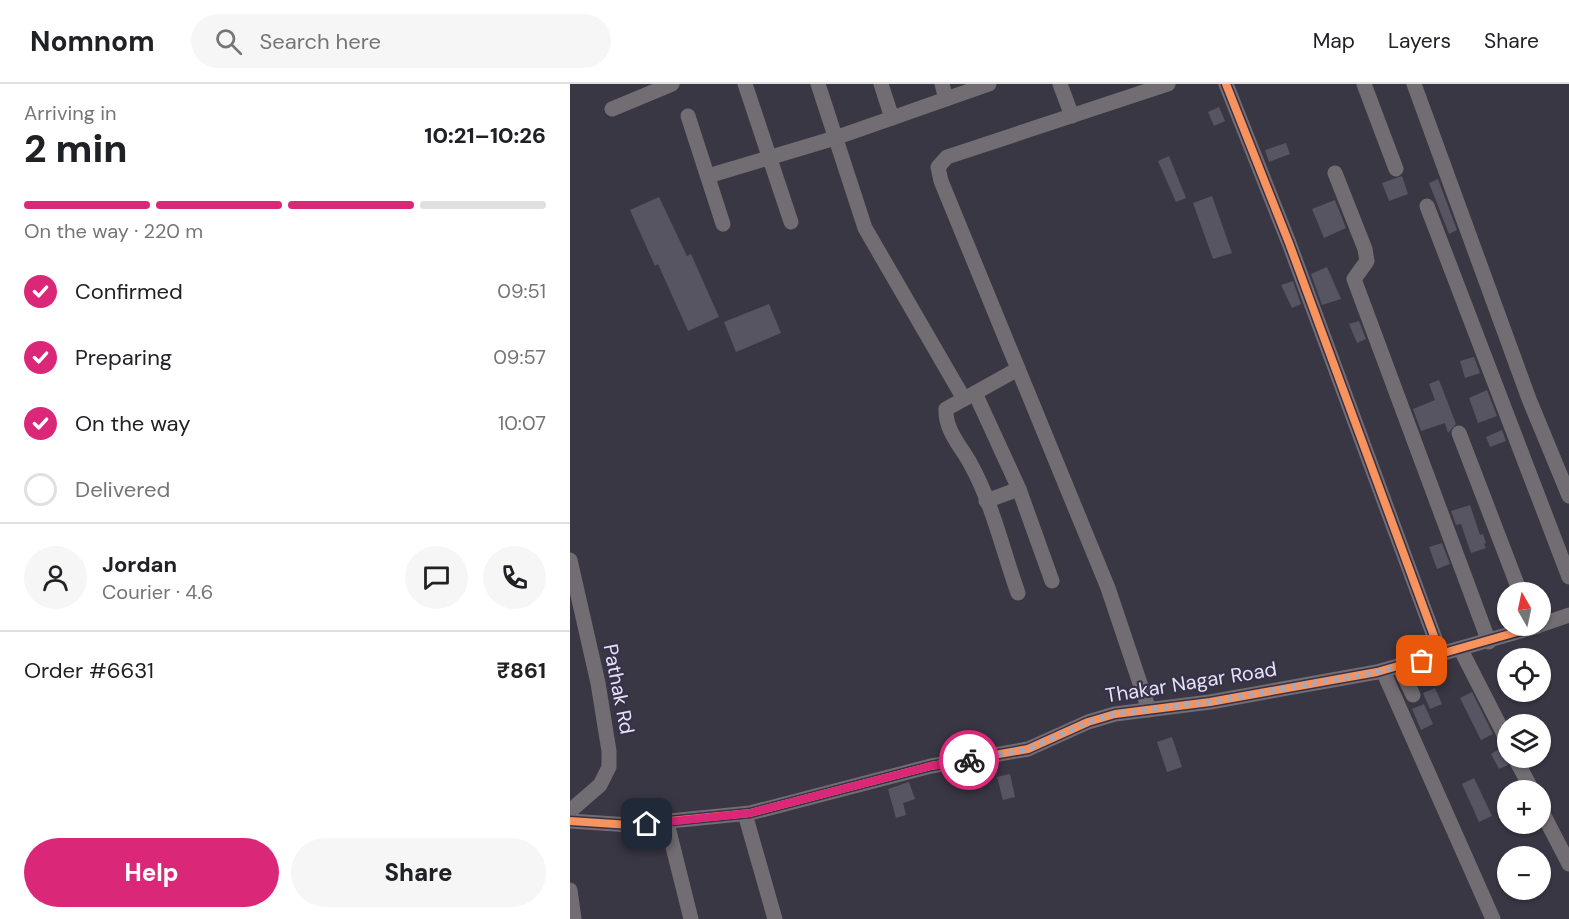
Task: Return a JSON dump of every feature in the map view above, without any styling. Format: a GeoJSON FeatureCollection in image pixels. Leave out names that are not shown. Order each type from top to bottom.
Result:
{"type":"FeatureCollection","features":[{"type":"Feature","properties":{"kind":"street"},"geometry":{"type":"LineString","coordinates":[[612,110],[672,84]]}},
{"type":"Feature","properties":{"kind":"street"},"geometry":{"type":"LineString","coordinates":[[745,84],[791,222]]}},
{"type":"Feature","properties":{"kind":"street"},"geometry":{"type":"LineString","coordinates":[[818,84],[865,228],[970,396],[1018,489],[1052,581]]}},
{"type":"Feature","properties":{"kind":"street"},"geometry":{"type":"LineString","coordinates":[[880,84],[891,118]]}},
{"type":"Feature","properties":{"kind":"street"},"geometry":{"type":"LineString","coordinates":[[708,176],[835,138],[891,118],[944,91],[989,84]]}},
{"type":"Feature","properties":{"kind":"street"},"geometry":{"type":"LineString","coordinates":[[1060,84],[1072,116]]}},
{"type":"Feature","properties":{"kind":"street"},"geometry":{"type":"LineString","coordinates":[[1149,710],[1108,588],[941,181],[938,167],[947,157],[1168,84]]}},
{"type":"Feature","properties":{"kind":"street"},"geometry":{"type":"LineString","coordinates":[[1226,84],[1289,243],[1441,655]]}},
{"type":"Feature","properties":{"kind":"street"},"geometry":{"type":"LineString","coordinates":[[1364,84],[1396,169]]}},
{"type":"Feature","properties":{"kind":"street"},"geometry":{"type":"LineString","coordinates":[[1414,84],[1529,399],[1569,496]]}},
{"type":"Feature","properties":{"kind":"street"},"geometry":{"type":"LineString","coordinates":[[688,116],[723,225]]}},
{"type":"Feature","properties":{"kind":"street"},"geometry":{"type":"LineString","coordinates":[[1335,173],[1365,249],[1367,261],[1354,279],[1489,642]]}},
{"type":"Feature","properties":{"kind":"street"},"geometry":{"type":"LineString","coordinates":[[1427,206],[1569,577]]}},
{"type":"Feature","properties":{"kind":"street"},"geometry":{"type":"LineString","coordinates":[[1018,369],[946,409],[948,427],[971,464],[1018,593]]}},
{"type":"Feature","properties":{"kind":"street"},"geometry":{"type":"LineString","coordinates":[[1459,433],[1516,582]]}},
{"type":"Feature","properties":{"kind":"street"},"geometry":{"type":"LineString","coordinates":[[986,501],[1018,489]]}},
{"type":"Feature","properties":{"kind":"street","name":"Pathak Rd"},"geometry":{"type":"LineString","coordinates":[[570,560],[598,683],[609,751],[609,767],[600,785],[570,812]]}},
{"type":"Feature","properties":{"kind":"street","name":"Thakar Nagar Road"},"geometry":{"type":"LineString","coordinates":[[1551,623],[1568,619]]}},
{"type":"Feature","properties":{"kind":"street","name":"Thakar Nagar Road"},"geometry":{"type":"LineString","coordinates":[[570,821],[630,825],[746,814],[931,766],[1028,749],[1088,722],[1115,714],[1210,702],[1383,671],[1507,636]]}},
{"type":"Feature","properties":{"kind":"street"},"geometry":{"type":"LineString","coordinates":[[1461,650],[1497,720]]}},
{"type":"Feature","properties":{"kind":"street"},"geometry":{"type":"LineString","coordinates":[[1399,666],[1413,695]]}},
{"type":"Feature","properties":{"kind":"street"},"geometry":{"type":"LineString","coordinates":[[1383,671],[1493,919]]}},
{"type":"Feature","properties":{"kind":"street"},"geometry":{"type":"LineString","coordinates":[[746,814],[775,919]]}},
{"type":"Feature","properties":{"kind":"street"},"geometry":{"type":"LineString","coordinates":[[667,823],[691,919]]}},
{"type":"Feature","properties":{"kind":"street"},"geometry":{"type":"LineString","coordinates":[[1551,829],[1569,864]]}},
{"type":"Feature","properties":{"kind":"street"},"geometry":{"type":"LineString","coordinates":[[570,890],[574,919]]}},
{"type":"Feature","properties":{"kind":"building"},"geometry":{"type":"Polygon","coordinates":[[[1219,107],[1225,121],[1214,126],[1208,112],[1219,107]]]}},
{"type":"Feature","properties":{"kind":"building"},"geometry":{"type":"Polygon","coordinates":[[[1286,143],[1290,154],[1269,162],[1265,150],[1286,143]]]}},
{"type":"Feature","properties":{"kind":"building"},"geometry":{"type":"Polygon","coordinates":[[[1169,156],[1186,198],[1176,202],[1158,161],[1169,156]]]}},
{"type":"Feature","properties":{"kind":"building"},"geometry":{"type":"Polygon","coordinates":[[[1402,176],[1408,194],[1389,201],[1382,183],[1402,176]]]}},
{"type":"Feature","properties":{"kind":"building"},"geometry":{"type":"Polygon","coordinates":[[[1438,179],[1457,230],[1449,234],[1429,183],[1438,179]]]}},
{"type":"Feature","properties":{"kind":"building"},"geometry":{"type":"Polygon","coordinates":[[[1212,196],[1232,253],[1213,259],[1193,203],[1212,196]]]}},
{"type":"Feature","properties":{"kind":"building"},"geometry":{"type":"Polygon","coordinates":[[[659,197],[687,256],[691,254],[719,317],[688,331],[658,264],[655,266],[630,210],[659,197]]]}},
{"type":"Feature","properties":{"kind":"building"},"geometry":{"type":"Polygon","coordinates":[[[1335,200],[1346,228],[1324,238],[1312,209],[1335,200]]]}},
{"type":"Feature","properties":{"kind":"building"},"geometry":{"type":"Polygon","coordinates":[[[1327,267],[1341,299],[1322,305],[1311,274],[1327,267]]]}},
{"type":"Feature","properties":{"kind":"building"},"geometry":{"type":"Polygon","coordinates":[[[1293,281],[1301,304],[1292,308],[1281,285],[1293,281]]]}},
{"type":"Feature","properties":{"kind":"building"},"geometry":{"type":"Polygon","coordinates":[[[769,304],[781,333],[736,352],[724,322],[769,304]]]}},
{"type":"Feature","properties":{"kind":"building"},"geometry":{"type":"Polygon","coordinates":[[[1359,321],[1366,339],[1357,343],[1349,324],[1359,321]]]}},
{"type":"Feature","properties":{"kind":"building"},"geometry":{"type":"Polygon","coordinates":[[[1474,357],[1480,373],[1465,378],[1460,361],[1474,357]]]}},
{"type":"Feature","properties":{"kind":"building"},"geometry":{"type":"Polygon","coordinates":[[[1439,380],[1456,424],[1448,433],[1445,423],[1421,431],[1413,409],[1435,400],[1429,384],[1439,380]]]}},
{"type":"Feature","properties":{"kind":"building"},"geometry":{"type":"Polygon","coordinates":[[[1487,390],[1497,416],[1478,423],[1469,398],[1487,390]]]}},
{"type":"Feature","properties":{"kind":"building"},"geometry":{"type":"Polygon","coordinates":[[[1502,430],[1506,441],[1490,447],[1486,437],[1502,430]]]}},
{"type":"Feature","properties":{"kind":"building"},"geometry":{"type":"Polygon","coordinates":[[[1470,505],[1480,535],[1483,534],[1486,543],[1484,544],[1486,548],[1471,553],[1461,524],[1456,525],[1451,511],[1470,505]]]}},
{"type":"Feature","properties":{"kind":"building"},"geometry":{"type":"Polygon","coordinates":[[[1442,543],[1450,564],[1437,569],[1429,547],[1442,543]]]}},
{"type":"Feature","properties":{"kind":"building"},"geometry":{"type":"Polygon","coordinates":[[[1435,688],[1442,704],[1430,709],[1423,693],[1435,688]]]}},
{"type":"Feature","properties":{"kind":"building"},"geometry":{"type":"Polygon","coordinates":[[[1472,692],[1493,734],[1481,740],[1460,698],[1472,692]]]}},
{"type":"Feature","properties":{"kind":"building"},"geometry":{"type":"Polygon","coordinates":[[[1424,704],[1433,724],[1421,730],[1412,709],[1424,704]]]}},
{"type":"Feature","properties":{"kind":"building"},"geometry":{"type":"Polygon","coordinates":[[[1172,737],[1182,767],[1167,772],[1157,742],[1172,737]]]}},
{"type":"Feature","properties":{"kind":"building"},"geometry":{"type":"Polygon","coordinates":[[[1497,750],[1497,765],[1491,754],[1497,750]]]}},
{"type":"Feature","properties":{"kind":"building"},"geometry":{"type":"Polygon","coordinates":[[[1010,774],[1015,797],[1003,800],[997,777],[1010,774]]]}},
{"type":"Feature","properties":{"kind":"building"},"geometry":{"type":"Polygon","coordinates":[[[1474,778],[1492,816],[1479,822],[1462,784],[1474,778]]]}},
{"type":"Feature","properties":{"kind":"building"},"geometry":{"type":"Polygon","coordinates":[[[909,782],[915,799],[903,803],[906,815],[896,818],[888,789],[909,782]]]}},
{"type":"Feature","properties":{"kind":"cycle path"},"geometry":{"type":"LineString","coordinates":[[1226,84],[1289,243],[1441,655]]}},
{"type":"Feature","properties":{"kind":"cycle path"},"geometry":{"type":"LineString","coordinates":[[570,821],[630,825],[750,813],[931,766],[1028,749],[1088,722],[1115,714],[1210,702],[1377,672],[1503,636]]}},
{"type":"Feature","properties":{"kind":"way so far"},"geometry":{"type":"LineString","coordinates":[[969,760],[1028,749],[1088,722],[1115,714],[1210,702],[1377,672],[1422,661]]}},
{"type":"Feature","properties":{"kind":"route"},"geometry":{"type":"LineString","coordinates":[[647,824],[750,813],[800,802],[931,766],[969,760]]}}]}
